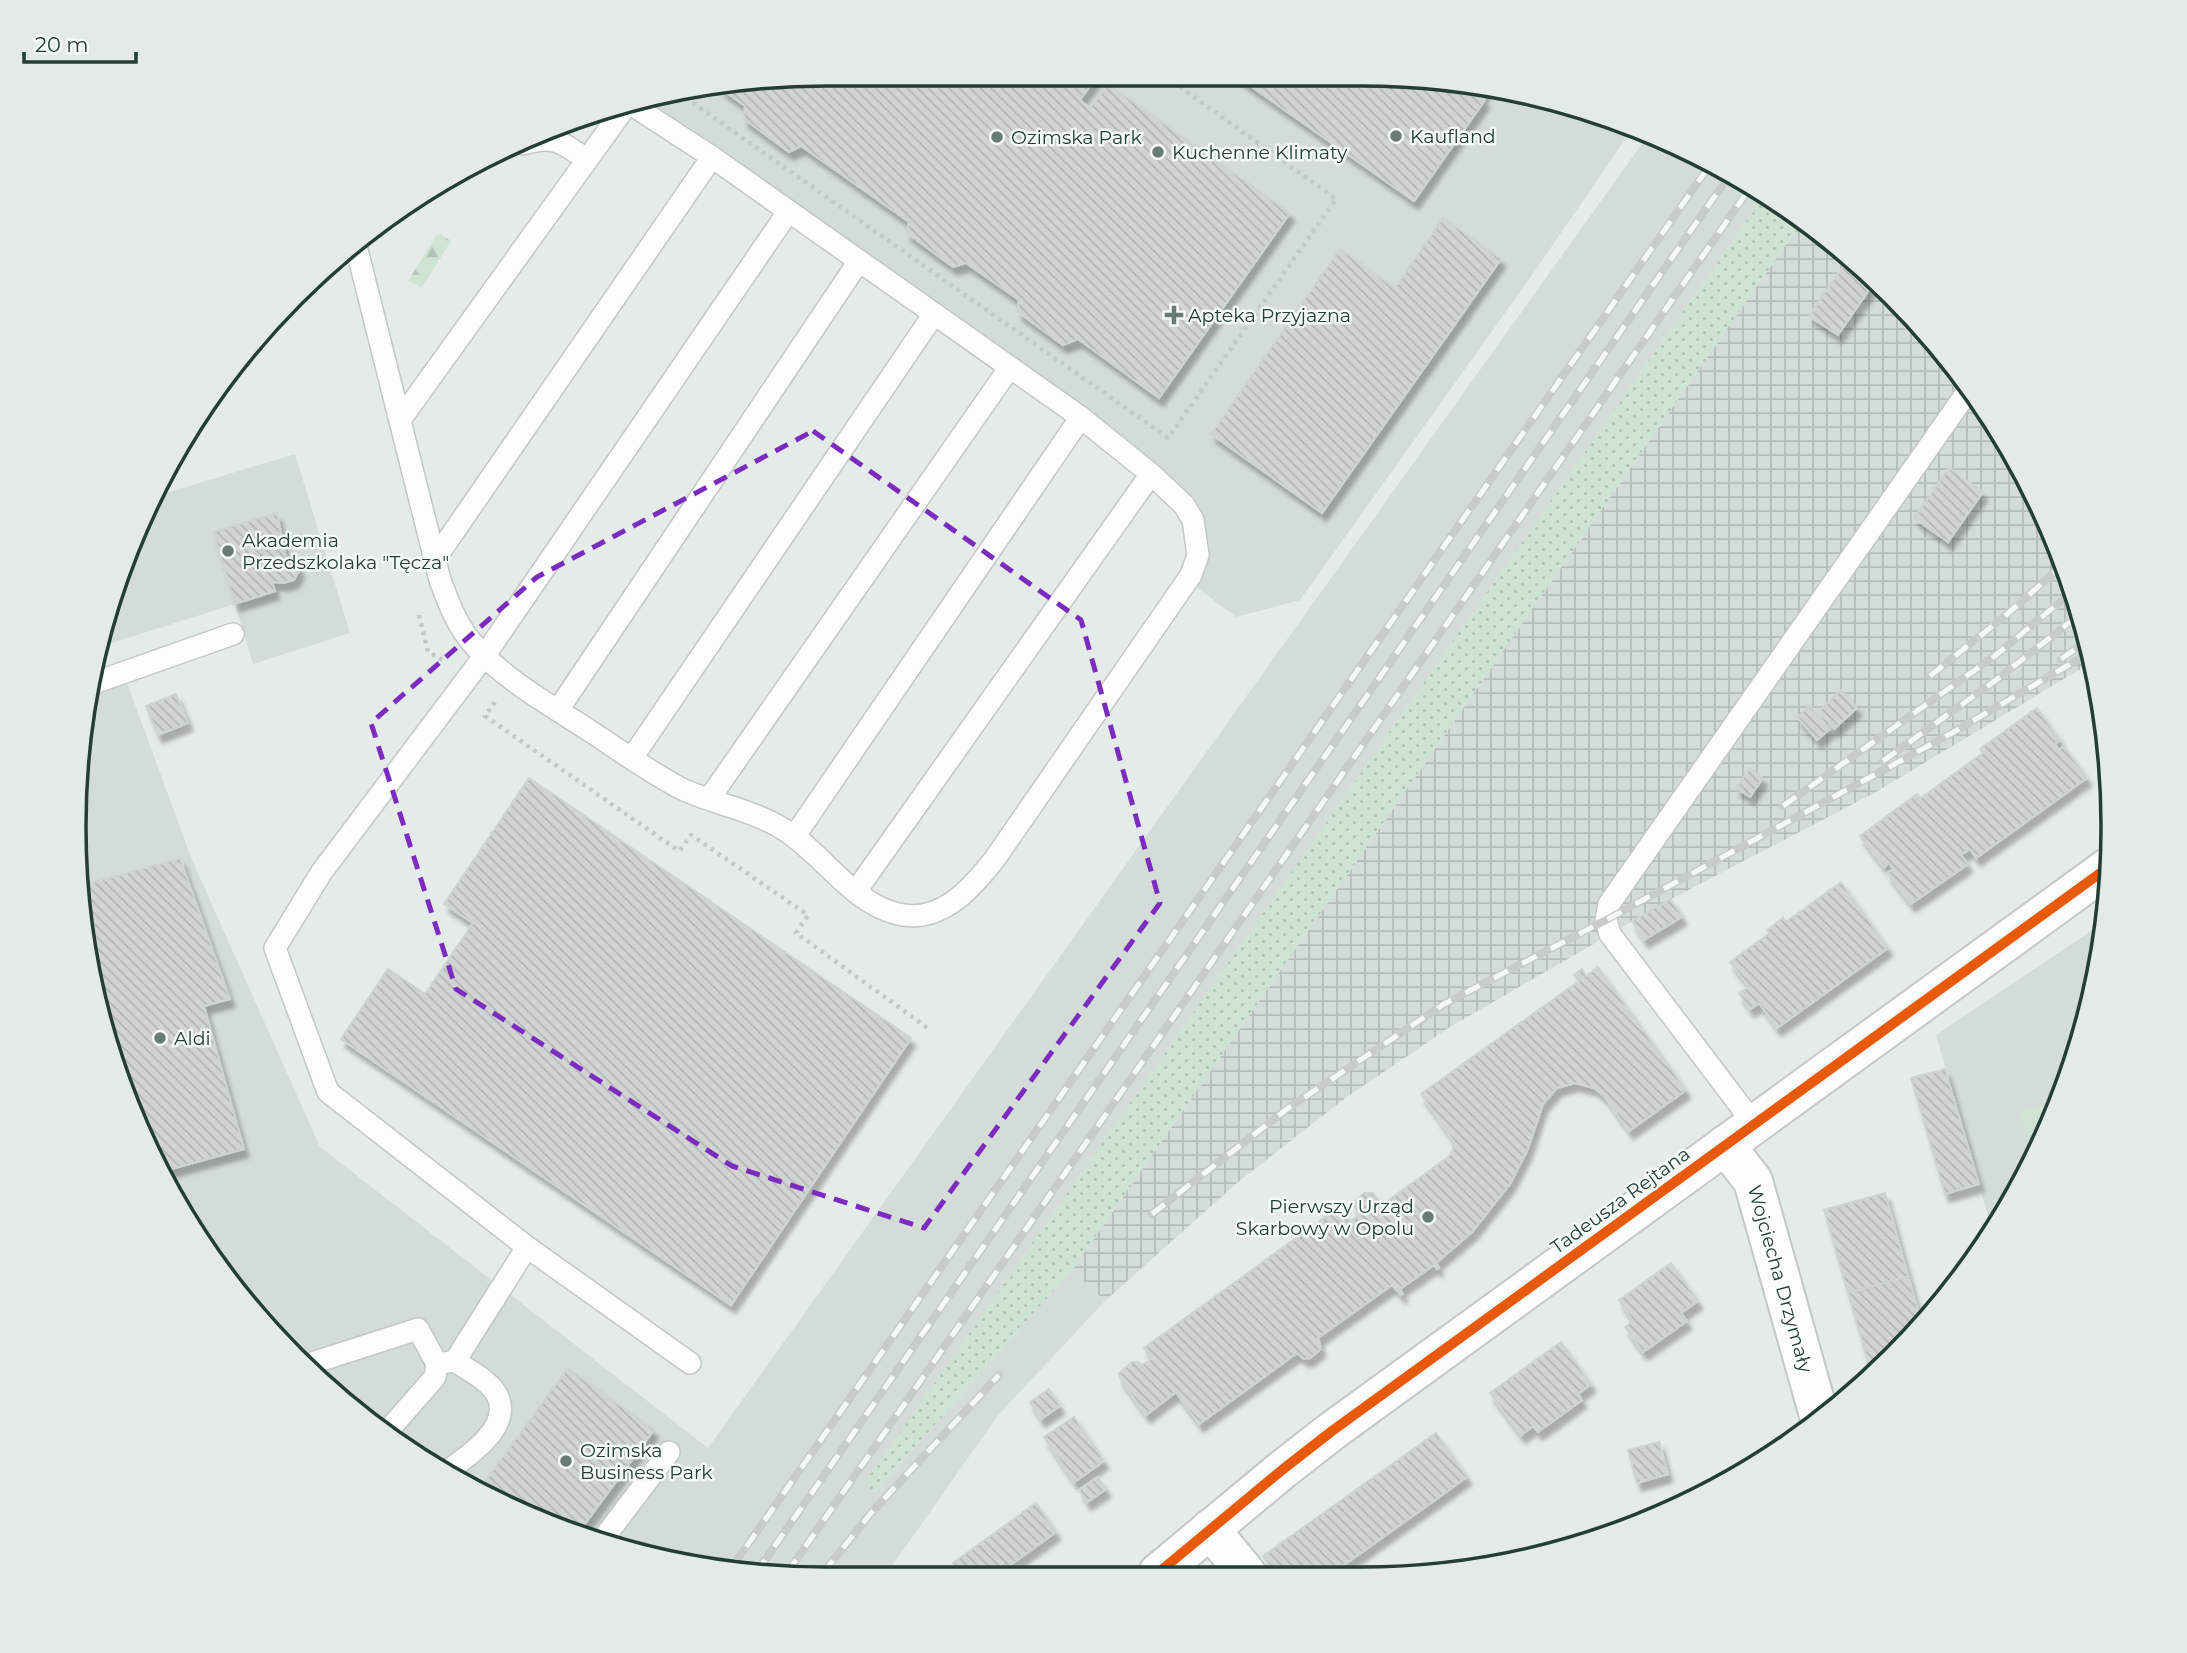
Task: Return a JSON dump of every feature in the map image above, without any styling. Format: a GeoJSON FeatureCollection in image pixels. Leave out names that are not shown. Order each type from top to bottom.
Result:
{"type":"FeatureCollection","features":[{"type":"Feature","properties":{"kind":"street","name":"Tadeusza Rejtana"},"geometry":{"type":"LineString","coordinates":[[1165,1567],[1332,1432],[2100,873]]}},
{"type":"Feature","properties":{"kind":"street","name":"Wojciecha Drzymały"},"geometry":{"type":"LineString","coordinates":[[1740,1134],[1817,1409]]}},
{"type":"Feature","properties":{"kind":"street"},"geometry":{"type":"LineString","coordinates":[[1210,1529],[1241,1567]]}},
{"type":"Feature","properties":{"kind":"lane"},"geometry":{"type":"LineString","coordinates":[[358,254],[440,580],[453,616],[474,645],[499,669],[558,710],[682,789],[764,819],[794,837],[878,907],[898,914],[919,916],[956,901],[972,888],[994,860],[1191,575],[1198,555],[1193,520],[1184,505],[1081,417],[712,158],[639,110]]}},
{"type":"Feature","properties":{"kind":"lane"},"geometry":{"type":"LineString","coordinates":[[400,420],[617,116]]}},
{"type":"Feature","properties":{"kind":"lane"},"geometry":{"type":"LineString","coordinates":[[552,139],[587,159]]}},
{"type":"Feature","properties":{"kind":"lane"},"geometry":{"type":"LineString","coordinates":[[435,559],[712,158]]}},
{"type":"Feature","properties":{"kind":"lane"},"geometry":{"type":"LineString","coordinates":[[690,1363],[527,1247],[328,1092],[275,948],[321,873],[485,655],[788,212]]}},
{"type":"Feature","properties":{"kind":"lane"},"geometry":{"type":"LineString","coordinates":[[558,710],[859,261]]}},
{"type":"Feature","properties":{"kind":"lane"},"geometry":{"type":"LineString","coordinates":[[632,758],[934,314]]}},
{"type":"Feature","properties":{"kind":"lane"},"geometry":{"type":"LineString","coordinates":[[709,799],[1010,367]]}},
{"type":"Feature","properties":{"kind":"lane"},"geometry":{"type":"LineString","coordinates":[[1740,1134],[1610,934],[1606,920],[1609,904],[1963,397]]}},
{"type":"Feature","properties":{"kind":"lane"},"geometry":{"type":"LineString","coordinates":[[794,837],[1081,417]]}},
{"type":"Feature","properties":{"kind":"lane"},"geometry":{"type":"LineString","coordinates":[[856,891],[1150,474]]}},
{"type":"Feature","properties":{"kind":"lane"},"geometry":{"type":"LineString","coordinates":[[100,681],[233,634]]}},
{"type":"Feature","properties":{"kind":"lane"},"geometry":{"type":"LineString","coordinates":[[392,1426],[435,1377],[527,1247]]}},
{"type":"Feature","properties":{"kind":"lane"},"geometry":{"type":"LineString","coordinates":[[316,1362],[418,1329],[446,1362],[491,1388],[500,1407],[498,1420],[480,1448],[454,1467]]}},
{"type":"Feature","properties":{"kind":"lane"},"geometry":{"type":"LineString","coordinates":[[607,1534],[669,1452]]}},
{"type":"Feature","properties":{"kind":"path"},"geometry":{"type":"LineString","coordinates":[[688,99],[1168,438],[1336,198],[1179,86]]}},
{"type":"Feature","properties":{"kind":"highlighted area"},"geometry":{"type":"Polygon","coordinates":[[[813,431],[1081,620],[1160,903],[924,1228],[732,1166],[456,989],[371,723],[537,577],[813,431]]]}},
{"type":"Feature","properties":{"kind":"shaded area","name":"Ozimska Park"},"geometry":{"type":"Polygon","coordinates":[[[778,87],[1409,87],[1505,100],[1552,111],[1628,136],[1530,278],[1300,600],[1236,617],[1187,580],[1191,575],[1184,505],[644,109],[730,92],[778,87]]]}},
{"type":"Feature","properties":{"kind":"shaded area"},"geometry":{"type":"Polygon","coordinates":[[[1643,142],[1688,162],[1759,203],[865,1484],[875,1492],[1072,1270],[1105,1301],[999,1414],[891,1567],[778,1566],[730,1561],[635,1542],[543,1511],[456,1468],[376,1414],[338,1383],[270,1315],[239,1277],[185,1197],[142,1110],[111,1018],[100,971],[87,875],[87,778],[100,680],[123,672],[192,860],[320,1147],[708,1448],[1643,142]]]}},
{"type":"Feature","properties":{"kind":"shaded area"},"geometry":{"type":"Polygon","coordinates":[[[1797,229],[1849,270],[1884,303],[1917,338],[1976,415],[2002,456],[2045,543],[2062,588],[2084,671],[2082,668],[1876,792],[1671,899],[1450,1027],[1344,1099],[1238,1182],[1105,1301],[1072,1270],[1797,229]]]}},
{"type":"Feature","properties":{"kind":"shaded area","name":"Akademia Przedszkolaka \"Tęcza\""},"geometry":{"type":"Polygon","coordinates":[[[295,454],[350,633],[253,664],[235,604],[109,644],[125,588],[165,493],[295,454]]]}},
{"type":"Feature","properties":{"kind":"shaded area"},"geometry":{"type":"Polygon","coordinates":[[[2094,929],[2076,1018],[2062,1065],[2025,1154],[1989,1218],[1936,1035],[2094,929]]]}},
{"type":"Feature","properties":{"kind":"green space"},"geometry":{"type":"Polygon","coordinates":[[[1759,203],[1797,229],[1072,1270],[875,1492],[864,1484],[1759,203]]]}},
{"type":"Feature","properties":{"kind":"green space"},"geometry":{"type":"Polygon","coordinates":[[[438,233],[451,241],[422,287],[408,281],[438,233]]]}},
{"type":"Feature","properties":{"kind":"green space"},"geometry":{"type":"Polygon","coordinates":[[[2047,1105],[2029,1145],[2020,1112],[2047,1105]]]}},
{"type":"Feature","properties":{"kind":"building"},"geometry":{"type":"Polygon","coordinates":[[[826,86],[1090,86],[1080,100],[1090,108],[1106,86],[1111,86],[1290,213],[1159,398],[1078,339],[1063,345],[1018,312],[1019,300],[966,263],[953,267],[907,233],[909,222],[801,146],[789,152],[744,119],[745,106],[726,93],[778,87],[826,86]]]}},
{"type":"Feature","properties":{"kind":"building"},"geometry":{"type":"Polygon","coordinates":[[[1251,86],[1409,87],[1482,96],[1485,100],[1414,201],[1251,86]]]}},
{"type":"Feature","properties":{"kind":"building"},"geometry":{"type":"Polygon","coordinates":[[[1443,218],[1501,259],[1322,513],[1211,434],[1340,249],[1395,288],[1443,218]]]}},
{"type":"Feature","properties":{"kind":"building"},"geometry":{"type":"Polygon","coordinates":[[[1844,266],[1870,289],[1838,335],[1809,316],[1844,266]]]}},
{"type":"Feature","properties":{"kind":"building"},"geometry":{"type":"Polygon","coordinates":[[[1949,468],[1983,492],[1948,542],[1914,518],[1949,468]]]}},
{"type":"Feature","properties":{"kind":"building"},"geometry":{"type":"Polygon","coordinates":[[[277,513],[286,559],[296,561],[299,571],[294,580],[272,582],[275,591],[235,604],[213,532],[277,513]]]}},
{"type":"Feature","properties":{"kind":"building"},"geometry":{"type":"Polygon","coordinates":[[[1841,690],[1857,708],[1834,729],[1819,711],[1841,690]]]}},
{"type":"Feature","properties":{"kind":"building"},"geometry":{"type":"Polygon","coordinates":[[[176,694],[188,723],[158,735],[146,706],[176,694]]]}},
{"type":"Feature","properties":{"kind":"building"},"geometry":{"type":"Polygon","coordinates":[[[1810,706],[1830,729],[1817,740],[1797,717],[1810,706]]]}},
{"type":"Feature","properties":{"kind":"building"},"geometry":{"type":"Polygon","coordinates":[[[2037,708],[2060,740],[2055,744],[2059,750],[2064,746],[2087,778],[1976,858],[1970,849],[1961,855],[1968,864],[1911,904],[1887,873],[1893,869],[1889,863],[1884,867],[1860,836],[1917,794],[1921,798],[1983,753],[1980,749],[2037,708]]]}},
{"type":"Feature","properties":{"kind":"building"},"geometry":{"type":"Polygon","coordinates":[[[1750,768],[1763,778],[1750,797],[1736,788],[1750,768]]]}},
{"type":"Feature","properties":{"kind":"building"},"geometry":{"type":"Polygon","coordinates":[[[529,778],[911,1038],[731,1305],[341,1039],[388,969],[425,994],[473,923],[444,904],[529,778]]]}},
{"type":"Feature","properties":{"kind":"building","name":"Aldi"},"geometry":{"type":"Polygon","coordinates":[[[180,858],[230,999],[204,1006],[244,1149],[170,1169],[142,1110],[111,1018],[100,971],[88,884],[180,858]]]}},
{"type":"Feature","properties":{"kind":"building"},"geometry":{"type":"Polygon","coordinates":[[[1841,882],[1888,948],[1777,1028],[1759,1003],[1750,1009],[1739,993],[1749,987],[1730,962],[1770,933],[1767,930],[1783,918],[1786,922],[1841,882]]]}},
{"type":"Feature","properties":{"kind":"building"},"geometry":{"type":"Polygon","coordinates":[[[1671,899],[1682,917],[1644,940],[1632,921],[1671,899]]]}},
{"type":"Feature","properties":{"kind":"building"},"geometry":{"type":"Polygon","coordinates":[[[1598,967],[1686,1090],[1629,1131],[1604,1096],[1594,1088],[1575,1083],[1557,1088],[1543,1104],[1527,1151],[1510,1184],[1472,1232],[1436,1263],[1439,1268],[1434,1265],[1400,1289],[1403,1294],[1401,1295],[1392,1285],[1318,1338],[1321,1349],[1310,1358],[1304,1359],[1297,1353],[1199,1424],[1176,1392],[1146,1415],[1119,1374],[1132,1362],[1142,1365],[1151,1359],[1144,1348],[1339,1207],[1350,1222],[1359,1215],[1353,1204],[1364,1193],[1373,1193],[1382,1205],[1448,1157],[1453,1150],[1453,1140],[1421,1094],[1579,981],[1574,975],[1582,969],[1586,976],[1598,967]]]}},
{"type":"Feature","properties":{"kind":"building"},"geometry":{"type":"Polygon","coordinates":[[[1945,1069],[1979,1184],[1945,1194],[1911,1078],[1945,1069]]]}},
{"type":"Feature","properties":{"kind":"building"},"geometry":{"type":"Polygon","coordinates":[[[1885,1193],[1908,1276],[1848,1293],[1824,1210],[1885,1193]]]}},
{"type":"Feature","properties":{"kind":"building"},"geometry":{"type":"Polygon","coordinates":[[[1671,1263],[1698,1301],[1681,1313],[1687,1321],[1643,1352],[1625,1327],[1633,1321],[1619,1300],[1671,1263]]]}},
{"type":"Feature","properties":{"kind":"building"},"geometry":{"type":"Polygon","coordinates":[[[1908,1276],[1919,1313],[1869,1364],[1848,1293],[1908,1276]]]}},
{"type":"Feature","properties":{"kind":"building"},"geometry":{"type":"Polygon","coordinates":[[[1561,1342],[1591,1384],[1578,1394],[1582,1400],[1538,1432],[1533,1426],[1521,1435],[1490,1393],[1561,1342]]]}},
{"type":"Feature","properties":{"kind":"building","name":"Ozimska Business Park"},"geometry":{"type":"Polygon","coordinates":[[[568,1368],[654,1430],[583,1526],[543,1511],[484,1483],[568,1368]]]}},
{"type":"Feature","properties":{"kind":"building"},"geometry":{"type":"Polygon","coordinates":[[[1049,1389],[1060,1406],[1041,1419],[1030,1402],[1049,1389]]]}},
{"type":"Feature","properties":{"kind":"building"},"geometry":{"type":"Polygon","coordinates":[[[1074,1417],[1104,1461],[1074,1482],[1044,1437],[1074,1417]]]}},
{"type":"Feature","properties":{"kind":"building"},"geometry":{"type":"Polygon","coordinates":[[[1436,1433],[1467,1477],[1341,1567],[1271,1567],[1263,1556],[1436,1433]]]}},
{"type":"Feature","properties":{"kind":"building"},"geometry":{"type":"Polygon","coordinates":[[[1659,1442],[1668,1474],[1637,1483],[1628,1450],[1659,1442]]]}},
{"type":"Feature","properties":{"kind":"building"},"geometry":{"type":"Polygon","coordinates":[[[1098,1477],[1106,1489],[1087,1502],[1079,1490],[1098,1477]]]}},
{"type":"Feature","properties":{"kind":"building"},"geometry":{"type":"Polygon","coordinates":[[[1036,1503],[1056,1532],[1007,1567],[956,1567],[953,1563],[1036,1503]]]}},
{"type":"Feature","properties":{"kind":"railway"},"geometry":{"type":"LineString","coordinates":[[736,1562],[1705,171]]}},
{"type":"Feature","properties":{"kind":"railway"},"geometry":{"type":"LineString","coordinates":[[762,1564],[1725,182]]}},
{"type":"Feature","properties":{"kind":"railway"},"geometry":{"type":"LineString","coordinates":[[792,1566],[1746,194]]}},
{"type":"Feature","properties":{"kind":"railway"},"geometry":{"type":"LineString","coordinates":[[1930,676],[2056,571]]}},
{"type":"Feature","properties":{"kind":"railway"},"geometry":{"type":"LineString","coordinates":[[1783,806],[1996,655],[2065,598]]}},
{"type":"Feature","properties":{"kind":"railway"},"geometry":{"type":"LineString","coordinates":[[1883,761],[1996,680],[2072,621]]}},
{"type":"Feature","properties":{"kind":"railway"},"geometry":{"type":"LineString","coordinates":[[2061,659],[2079,647]]}},
{"type":"Feature","properties":{"kind":"railway"},"geometry":{"type":"LineString","coordinates":[[1152,1214],[1287,1109],[1444,1004],[1606,920],[1952,733],[2081,658]]}},
{"type":"Feature","properties":{"kind":"railway"},"geometry":{"type":"LineString","coordinates":[[828,1567],[871,1513],[999,1375]]}},
{"type":"Feature","properties":{"kind":"cycle path"},"geometry":{"type":"LineString","coordinates":[[1165,1567],[1332,1431],[2100,873]]}},
{"type":"Feature","properties":{"kind":"place","name":"Kaufland"},"geometry":{"type":"Point","coordinates":[1396,136]}},
{"type":"Feature","properties":{"kind":"place","name":"Ozimska Park"},"geometry":{"type":"Point","coordinates":[997,137]}},
{"type":"Feature","properties":{"kind":"place","name":"Kuchenne Klimaty"},"geometry":{"type":"Point","coordinates":[1158,152]}},
{"type":"Feature","properties":{"kind":"place","name":"Apteka Przyjazna"},"geometry":{"type":"Point","coordinates":[1174,315]}},
{"type":"Feature","properties":{"kind":"place","name":"Akademia Przedszkolaka \"Tęcza\""},"geometry":{"type":"Point","coordinates":[228,551]}},
{"type":"Feature","properties":{"kind":"place","name":"Aldi"},"geometry":{"type":"Point","coordinates":[160,1038]}},
{"type":"Feature","properties":{"kind":"place","name":"Pierwszy Urząd Skarbowy w Opolu"},"geometry":{"type":"Point","coordinates":[1428,1217]}},
{"type":"Feature","properties":{"kind":"place","name":"Ozimska Business Park"},"geometry":{"type":"Point","coordinates":[566,1461]}}]}
